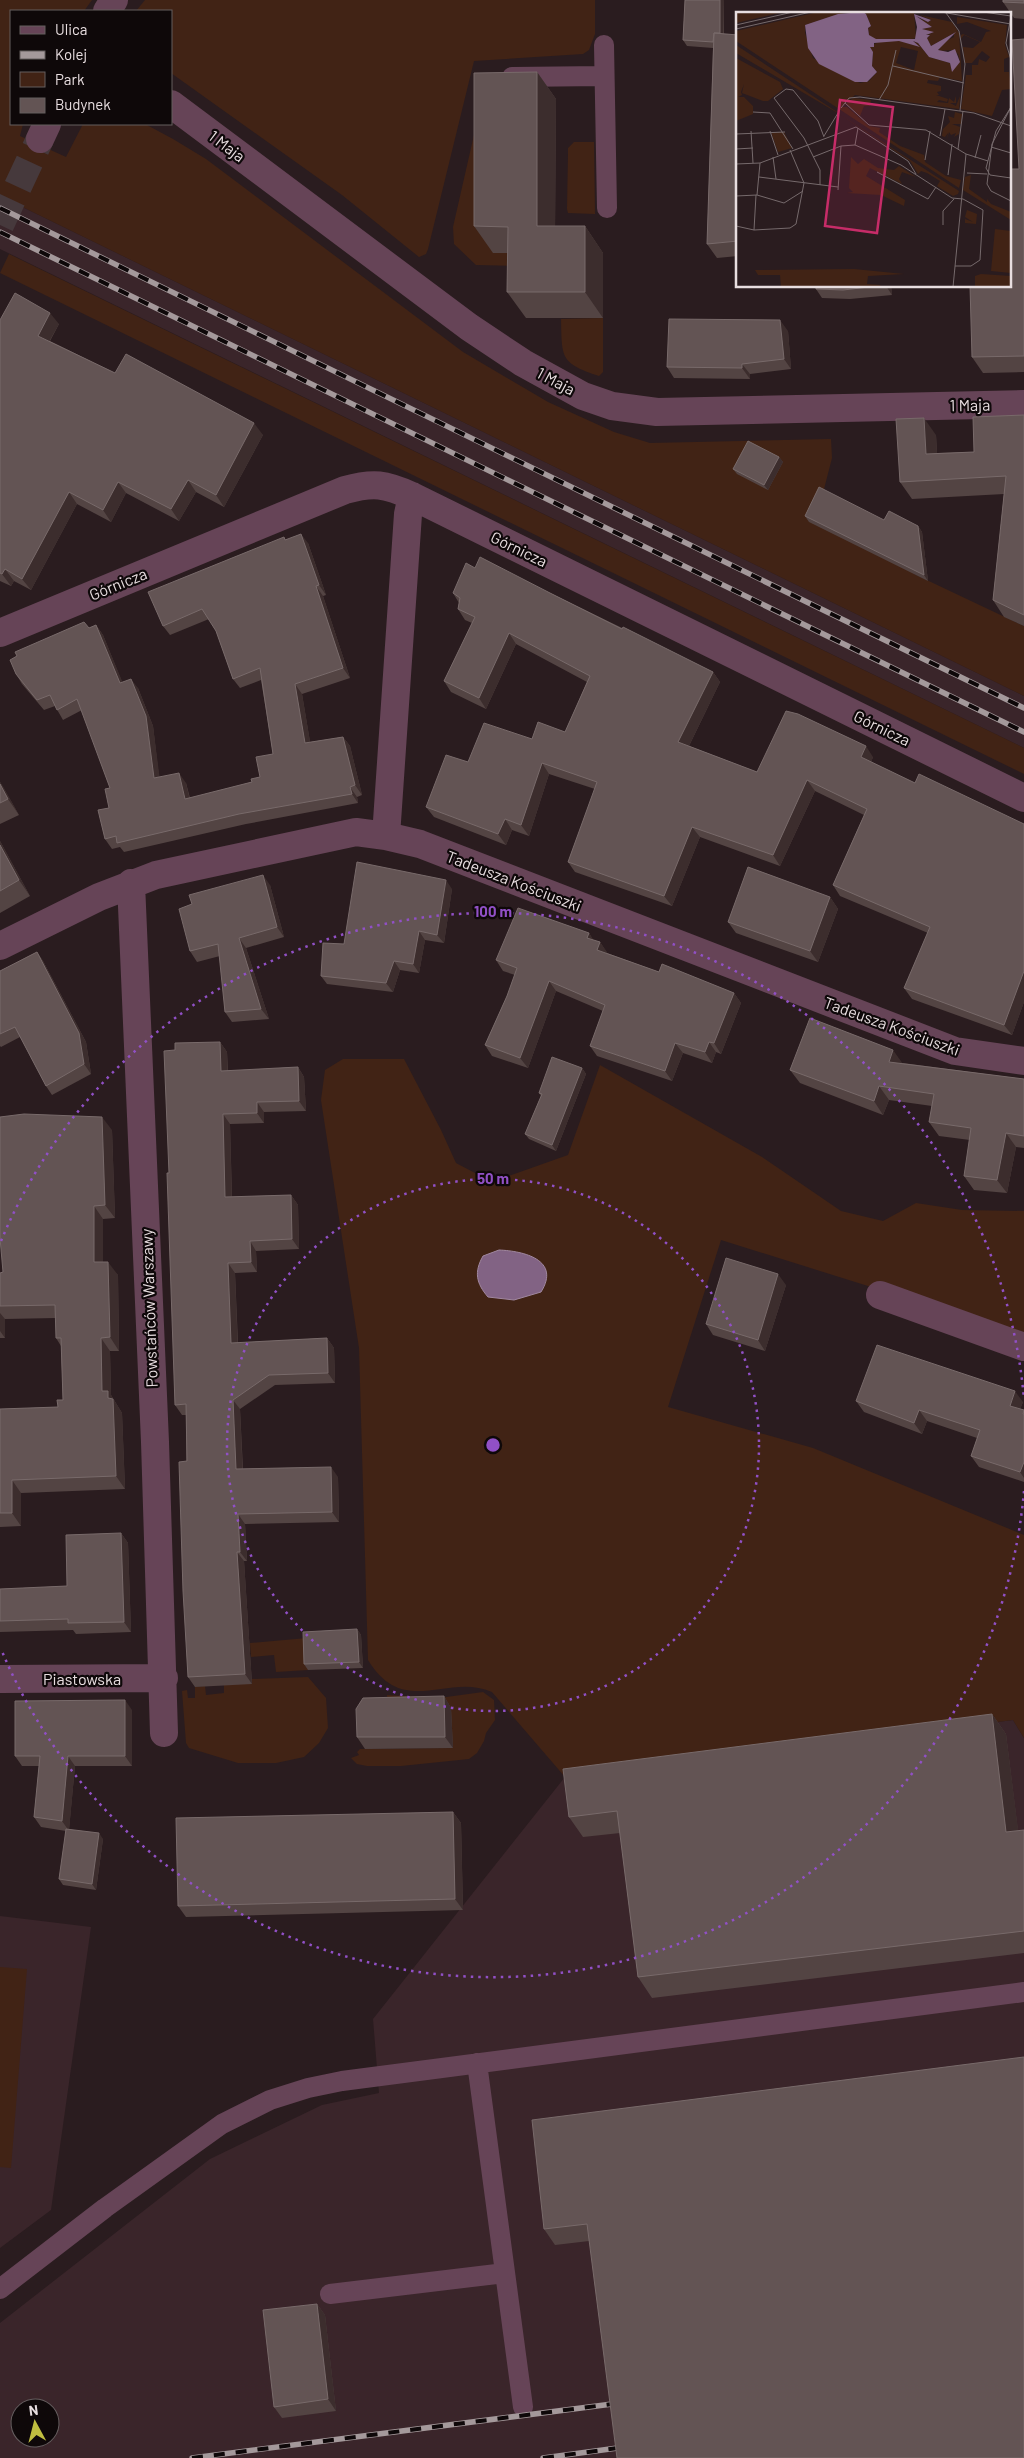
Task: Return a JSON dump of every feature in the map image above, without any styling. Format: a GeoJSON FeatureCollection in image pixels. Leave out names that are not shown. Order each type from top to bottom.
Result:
{"type":"FeatureCollection","features":[{"type":"Feature","properties":{"kind":"street","name":"1 Maja"},"geometry":{"type":"LineString","coordinates":[[172,105],[522,363],[583,396],[612,406],[657,412],[1024,404]]}},
{"type":"Feature","properties":{"kind":"street","name":"Górnicza"},"geometry":{"type":"LineString","coordinates":[[0,633],[345,490],[367,484],[380,484],[412,496],[1024,798]]}},
{"type":"Feature","properties":{"kind":"street"},"geometry":{"type":"LineString","coordinates":[[386,836],[408,514],[412,496]]}},
{"type":"Feature","properties":{"kind":"street","name":"Tadeusza Kościuszki"},"geometry":{"type":"LineString","coordinates":[[0,946],[131,883],[156,875],[356,832],[386,836],[420,844],[955,1051],[1024,1060]]}},
{"type":"Feature","properties":{"kind":"street","name":"Powstańców Warszawy"},"geometry":{"type":"LineString","coordinates":[[131,883],[164,1678],[164,1733]]}},
{"type":"Feature","properties":{"kind":"street"},"geometry":{"type":"LineString","coordinates":[[880,1295],[1024,1347]]}},
{"type":"Feature","properties":{"kind":"street","name":"Piastowska"},"geometry":{"type":"LineString","coordinates":[[0,1679],[164,1678]]}},
{"type":"Feature","properties":{"kind":"lane"},"geometry":{"type":"LineString","coordinates":[[604,45],[603,76],[607,208]]}},
{"type":"Feature","properties":{"kind":"lane"},"geometry":{"type":"LineString","coordinates":[[491,78],[603,76]]}},
{"type":"Feature","properties":{"kind":"lane"},"geometry":{"type":"LineString","coordinates":[[0,2288],[222,2124],[249,2109],[308,2088],[342,2081],[1024,1992]]}},
{"type":"Feature","properties":{"kind":"lane"},"geometry":{"type":"LineString","coordinates":[[477,2063],[523,2407]]}},
{"type":"Feature","properties":{"kind":"lane"},"geometry":{"type":"LineString","coordinates":[[330,2294],[506,2273]]}},
{"type":"Feature","properties":{"kind":"shaded area"},"geometry":{"type":"Polygon","coordinates":[[[0,196],[1024,696],[1024,748],[0,249],[0,196]]]}},
{"type":"Feature","properties":{"kind":"shaded area"},"geometry":{"type":"Polygon","coordinates":[[[499,1250],[529,1255],[543,1265],[546,1272],[546,1281],[541,1292],[514,1300],[488,1297],[479,1282],[478,1267],[483,1256],[499,1250]]]}},
{"type":"Feature","properties":{"kind":"shaded area"},"geometry":{"type":"Polygon","coordinates":[[[1013,1720],[1024,1738],[1024,2458],[0,2458],[0,2323],[210,2159],[322,2105],[379,2093],[373,2019],[565,1777],[1013,1720]]]}},
{"type":"Feature","properties":{"kind":"shaded area"},"geometry":{"type":"Polygon","coordinates":[[[0,1916],[91,1927],[51,2210],[0,2248],[0,1916]]]}},
{"type":"Feature","properties":{"kind":"green space"},"geometry":{"type":"Polygon","coordinates":[[[0,0],[92,0],[85,10],[10,10],[10,125],[23,125],[20,136],[66,157],[82,125],[147,125],[206,159],[463,352],[548,402],[614,432],[650,443],[831,439],[832,458],[823,493],[914,574],[1024,626],[1024,696],[0,196],[0,0]]]}},
{"type":"Feature","properties":{"kind":"green space"},"geometry":{"type":"Polygon","coordinates":[[[145,0],[595,0],[595,34],[589,50],[583,54],[474,61],[428,249],[426,254],[419,257],[342,195],[172,74],[172,10],[137,10],[145,0]]]}},
{"type":"Feature","properties":{"kind":"green space"},"geometry":{"type":"Polygon","coordinates":[[[476,126],[526,253],[526,266],[476,265],[454,244],[453,227],[476,126]]]}},
{"type":"Feature","properties":{"kind":"green space"},"geometry":{"type":"Polygon","coordinates":[[[574,142],[594,142],[595,214],[568,213],[568,148],[574,142]]]}},
{"type":"Feature","properties":{"kind":"green space"},"geometry":{"type":"Polygon","coordinates":[[[9,254],[1024,748],[1024,774],[0,273],[9,254]]]}},
{"type":"Feature","properties":{"kind":"green space"},"geometry":{"type":"Polygon","coordinates":[[[603,318],[603,372],[599,376],[570,363],[566,357],[563,351],[561,319],[603,318]]]}},
{"type":"Feature","properties":{"kind":"green space"},"geometry":{"type":"Polygon","coordinates":[[[343,1059],[404,1059],[456,1163],[492,1182],[568,1155],[600,1065],[762,1157],[841,1211],[883,1221],[916,1203],[962,1210],[1024,1211],[1024,1341],[868,1286],[721,1240],[668,1407],[813,1448],[1024,1535],[1024,1738],[1013,1720],[565,1777],[492,1692],[475,1687],[411,1691],[396,1687],[382,1677],[368,1660],[359,1348],[321,1100],[325,1070],[343,1059]]]}},
{"type":"Feature","properties":{"kind":"green space"},"geometry":{"type":"Polygon","coordinates":[[[307,1638],[308,1670],[276,1672],[274,1655],[251,1657],[250,1643],[307,1638]]]}},
{"type":"Feature","properties":{"kind":"green space"},"geometry":{"type":"Polygon","coordinates":[[[308,1677],[326,1698],[328,1728],[319,1743],[304,1757],[276,1763],[238,1763],[189,1748],[186,1743],[182,1691],[187,1690],[188,1698],[195,1698],[195,1687],[205,1686],[206,1695],[224,1693],[224,1685],[252,1679],[308,1677]]]}},
{"type":"Feature","properties":{"kind":"green space"},"geometry":{"type":"Polygon","coordinates":[[[483,1692],[494,1700],[495,1720],[486,1733],[477,1753],[469,1759],[401,1766],[367,1766],[357,1764],[351,1758],[359,1755],[357,1752],[360,1749],[453,1748],[388,1709],[387,1695],[439,1698],[483,1692]]]}},
{"type":"Feature","properties":{"kind":"green space"},"geometry":{"type":"Polygon","coordinates":[[[0,1967],[27,1969],[11,2168],[0,2167],[0,1967]]]}},
{"type":"Feature","properties":{"kind":"building"},"geometry":{"type":"Polygon","coordinates":[[[685,0],[720,0],[720,33],[714,33],[713,42],[683,40],[685,0]]]}},
{"type":"Feature","properties":{"kind":"building"},"geometry":{"type":"Polygon","coordinates":[[[1003,0],[1024,0],[1024,3],[1003,2],[1003,0]]]}},
{"type":"Feature","properties":{"kind":"building"},"geometry":{"type":"Polygon","coordinates":[[[714,33],[736,35],[736,241],[707,244],[714,33]]]}},
{"type":"Feature","properties":{"kind":"building"},"geometry":{"type":"Polygon","coordinates":[[[1024,39],[1024,356],[972,357],[970,288],[1012,288],[1012,169],[1019,169],[1012,40],[1024,39]]]}},
{"type":"Feature","properties":{"kind":"building"},"geometry":{"type":"Polygon","coordinates":[[[537,72],[537,226],[585,226],[585,292],[507,292],[508,227],[474,226],[474,73],[537,72]]]}},
{"type":"Feature","properties":{"kind":"building"},"geometry":{"type":"Polygon","coordinates":[[[816,288],[860,288],[843,290],[816,288]]]}},
{"type":"Feature","properties":{"kind":"building"},"geometry":{"type":"Polygon","coordinates":[[[15,293],[50,313],[38,336],[115,373],[126,354],[254,423],[216,495],[188,480],[171,509],[118,482],[103,510],[69,492],[22,579],[5,569],[2,574],[0,573],[0,320],[15,293]]]}},
{"type":"Feature","properties":{"kind":"building"},"geometry":{"type":"Polygon","coordinates":[[[669,319],[780,320],[784,359],[742,364],[742,368],[667,367],[669,319]]]}},
{"type":"Feature","properties":{"kind":"building"},"geometry":{"type":"Polygon","coordinates":[[[1024,415],[1024,615],[993,600],[1006,476],[900,482],[896,419],[924,418],[926,454],[974,452],[973,417],[1024,415]]]}},
{"type":"Feature","properties":{"kind":"building"},"geometry":{"type":"Polygon","coordinates":[[[748,441],[779,457],[764,485],[733,469],[748,441]]]}},
{"type":"Feature","properties":{"kind":"building"},"geometry":{"type":"Polygon","coordinates":[[[819,487],[884,520],[889,511],[918,526],[924,575],[805,516],[819,487]]]}},
{"type":"Feature","properties":{"kind":"building"},"geometry":{"type":"Polygon","coordinates":[[[301,534],[319,585],[316,586],[343,668],[295,684],[305,743],[343,737],[355,785],[350,787],[352,794],[239,814],[117,843],[116,836],[105,839],[98,810],[109,808],[105,789],[110,788],[77,699],[57,710],[50,695],[37,700],[16,674],[10,660],[17,656],[15,652],[84,622],[89,628],[96,625],[120,683],[131,679],[146,716],[154,778],[179,773],[185,799],[252,782],[251,779],[260,777],[256,757],[273,754],[260,668],[233,679],[216,631],[202,609],[163,626],[148,592],[284,537],[285,540],[301,534]]]}},
{"type":"Feature","properties":{"kind":"building"},"geometry":{"type":"Polygon","coordinates":[[[480,557],[622,629],[623,627],[713,672],[678,742],[757,772],[786,711],[798,714],[866,746],[861,757],[915,783],[919,774],[1024,824],[1024,971],[1004,1025],[904,988],[930,927],[833,885],[867,809],[807,780],[773,855],[692,827],[664,896],[568,862],[597,782],[542,763],[521,825],[505,819],[498,834],[426,807],[446,755],[468,762],[484,723],[532,739],[538,722],[565,732],[590,676],[509,633],[479,698],[444,681],[475,617],[458,609],[460,598],[453,593],[466,563],[475,568],[480,557]]]}},
{"type":"Feature","properties":{"kind":"building"},"geometry":{"type":"Polygon","coordinates":[[[0,784],[8,799],[0,803],[0,784]]]}},
{"type":"Feature","properties":{"kind":"building"},"geometry":{"type":"Polygon","coordinates":[[[0,845],[19,880],[0,891],[0,845]]]}},
{"type":"Feature","properties":{"kind":"building"},"geometry":{"type":"Polygon","coordinates":[[[357,862],[446,880],[437,935],[419,931],[413,964],[394,961],[386,983],[321,976],[323,943],[344,944],[357,862]]]}},
{"type":"Feature","properties":{"kind":"building"},"geometry":{"type":"Polygon","coordinates":[[[748,867],[830,897],[810,951],[728,922],[748,867]]]}},
{"type":"Feature","properties":{"kind":"building"},"geometry":{"type":"Polygon","coordinates":[[[263,875],[277,927],[239,938],[261,1009],[225,1012],[218,944],[190,951],[179,909],[192,904],[189,895],[263,875]]]}},
{"type":"Feature","properties":{"kind":"building"},"geometry":{"type":"Polygon","coordinates":[[[518,908],[589,933],[587,938],[600,942],[597,950],[659,972],[662,964],[734,993],[714,1043],[709,1042],[705,1052],[675,1043],[665,1071],[590,1046],[605,1005],[549,981],[520,1058],[485,1045],[507,996],[517,968],[496,960],[518,908]]]}},
{"type":"Feature","properties":{"kind":"building"},"geometry":{"type":"Polygon","coordinates":[[[37,952],[79,1033],[84,1064],[46,1086],[15,1027],[0,1034],[0,971],[37,952]]]}},
{"type":"Feature","properties":{"kind":"building"},"geometry":{"type":"Polygon","coordinates":[[[810,1018],[893,1050],[889,1062],[1024,1079],[1024,1136],[1006,1133],[997,1180],[964,1176],[971,1128],[929,1122],[934,1094],[879,1086],[874,1101],[790,1070],[810,1018]]]}},
{"type":"Feature","properties":{"kind":"building"},"geometry":{"type":"Polygon","coordinates":[[[220,1042],[221,1071],[298,1067],[299,1101],[257,1102],[257,1113],[223,1114],[225,1197],[291,1195],[292,1239],[250,1241],[251,1262],[228,1263],[231,1343],[327,1338],[328,1373],[269,1375],[233,1400],[236,1469],[331,1467],[332,1512],[238,1514],[240,1552],[237,1552],[245,1674],[188,1677],[179,1462],[187,1461],[186,1404],[175,1405],[164,1051],[175,1050],[175,1043],[220,1042]]]}},
{"type":"Feature","properties":{"kind":"building"},"geometry":{"type":"Polygon","coordinates":[[[552,1057],[582,1068],[552,1145],[525,1134],[542,1094],[539,1093],[552,1057]]]}},
{"type":"Feature","properties":{"kind":"building"},"geometry":{"type":"Polygon","coordinates":[[[24,1114],[102,1117],[105,1205],[94,1206],[94,1262],[108,1262],[110,1337],[101,1338],[102,1391],[108,1391],[108,1398],[113,1399],[116,1476],[12,1480],[12,1513],[0,1513],[0,1409],[58,1407],[57,1400],[63,1400],[61,1338],[56,1338],[55,1305],[0,1306],[0,1273],[3,1272],[0,1238],[0,1117],[24,1114]]]}},
{"type":"Feature","properties":{"kind":"building"},"geometry":{"type":"Polygon","coordinates":[[[726,1258],[778,1274],[758,1340],[706,1324],[726,1258]]]}},
{"type":"Feature","properties":{"kind":"building"},"geometry":{"type":"Polygon","coordinates":[[[877,1345],[1015,1391],[1010,1406],[1024,1410],[1024,1462],[1020,1472],[971,1456],[980,1430],[919,1410],[914,1423],[856,1401],[877,1345]]]}},
{"type":"Feature","properties":{"kind":"building"},"geometry":{"type":"Polygon","coordinates":[[[121,1533],[124,1622],[68,1623],[68,1619],[0,1621],[0,1589],[67,1586],[66,1535],[121,1533]]]}},
{"type":"Feature","properties":{"kind":"building"},"geometry":{"type":"Polygon","coordinates":[[[357,1629],[359,1662],[304,1664],[303,1632],[357,1629]]]}},
{"type":"Feature","properties":{"kind":"building"},"geometry":{"type":"Polygon","coordinates":[[[444,1696],[445,1737],[357,1737],[356,1709],[363,1698],[444,1696]]]}},
{"type":"Feature","properties":{"kind":"building"},"geometry":{"type":"Polygon","coordinates":[[[125,1700],[125,1756],[68,1756],[62,1821],[34,1817],[40,1756],[15,1756],[15,1701],[125,1700]]]}},
{"type":"Feature","properties":{"kind":"building"},"geometry":{"type":"Polygon","coordinates":[[[992,1714],[1006,1832],[1024,1830],[1024,1931],[638,1977],[617,1811],[569,1817],[563,1769],[992,1714]]]}},
{"type":"Feature","properties":{"kind":"building"},"geometry":{"type":"Polygon","coordinates":[[[453,1812],[455,1899],[178,1906],[176,1818],[453,1812]]]}},
{"type":"Feature","properties":{"kind":"building"},"geometry":{"type":"Polygon","coordinates":[[[66,1829],[99,1833],[92,1884],[59,1879],[66,1829]]]}},
{"type":"Feature","properties":{"kind":"building"},"geometry":{"type":"Polygon","coordinates":[[[1024,2057],[1024,2458],[617,2458],[587,2224],[544,2229],[532,2120],[1024,2057]]]}},
{"type":"Feature","properties":{"kind":"building"},"geometry":{"type":"Polygon","coordinates":[[[317,2304],[328,2399],[274,2407],[263,2310],[317,2304]]]}},
{"type":"Feature","properties":{"kind":"tunnel"},"geometry":{"type":"LineString","coordinates":[[0,225],[40,139]]}},
{"type":"Feature","properties":{"kind":"railway"},"geometry":{"type":"LineString","coordinates":[[0,208],[1024,708]]}},
{"type":"Feature","properties":{"kind":"railway"},"geometry":{"type":"LineString","coordinates":[[0,232],[1024,732]]}},
{"type":"Feature","properties":{"kind":"railway"},"geometry":{"type":"LineString","coordinates":[[192,2458],[620,2403]]}},
{"type":"Feature","properties":{"kind":"railway"},"geometry":{"type":"LineString","coordinates":[[543,2458],[625,2447]]}}]}
